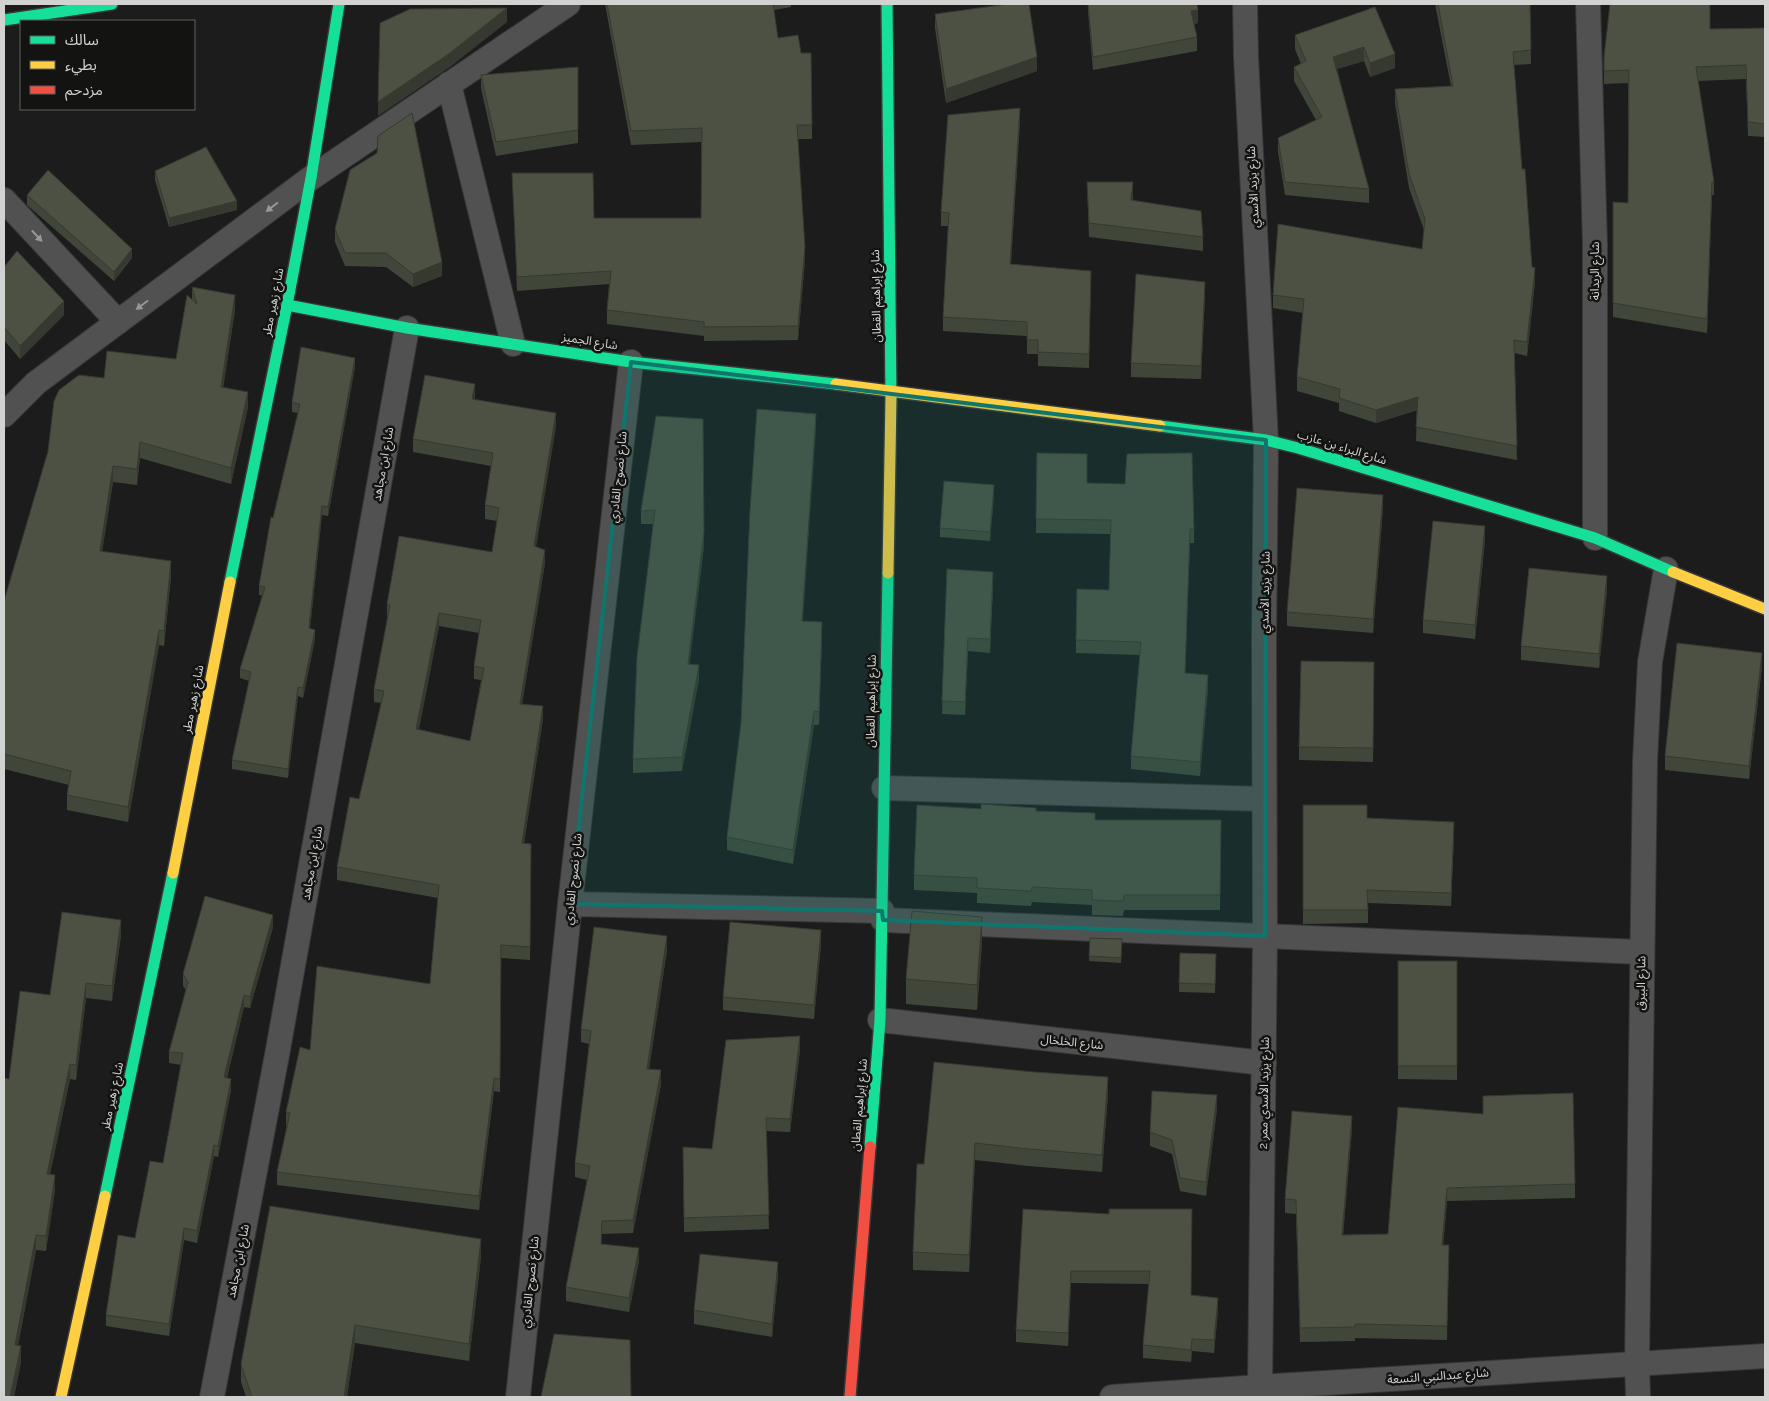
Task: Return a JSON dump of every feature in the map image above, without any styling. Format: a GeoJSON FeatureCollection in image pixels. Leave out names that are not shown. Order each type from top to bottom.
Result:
{"type":"FeatureCollection","features":[{"type":"Feature","properties":{"kind":"street"},"geometry":{"type":"LineString","coordinates":[[4,20],[112,4]]}},
{"type":"Feature","properties":{"kind":"street","name":"شارع زهير مطر"},"geometry":{"type":"LineString","coordinates":[[61,1397],[172,878],[208,689],[287,305],[311,178],[339,4]]}},
{"type":"Feature","properties":{"kind":"street"},"geometry":{"type":"LineString","coordinates":[[4,414],[36,383],[311,178],[568,4]]}},
{"type":"Feature","properties":{"kind":"street","name":"شارع إبراهيم القطان"},"geometry":{"type":"LineString","coordinates":[[850,1397],[880,1020],[883,915],[891,390],[887,4]]}},
{"type":"Feature","properties":{"kind":"street","name":"شارع يزيد الأسدي"},"geometry":{"type":"LineString","coordinates":[[1246,4],[1246,57],[1266,440],[1264,799]]}},
{"type":"Feature","properties":{"kind":"street","name":"شارع الريدانة"},"geometry":{"type":"LineString","coordinates":[[1588,4],[1595,245],[1595,538]]}},
{"type":"Feature","properties":{"kind":"street"},"geometry":{"type":"LineString","coordinates":[[449,84],[513,344]]}},
{"type":"Feature","properties":{"kind":"street"},"geometry":{"type":"LineString","coordinates":[[4,200],[118,322]]}},
{"type":"Feature","properties":{"kind":"street","name":"شارع الجميز"},"geometry":{"type":"LineString","coordinates":[[287,305],[407,328],[631,362],[891,390]]}},
{"type":"Feature","properties":{"kind":"street","name":"شارع ابن مجاهد"},"geometry":{"type":"LineString","coordinates":[[212,1397],[277,1055],[407,328]]}},
{"type":"Feature","properties":{"kind":"street","name":"شارع نصوح القادري"},"geometry":{"type":"LineString","coordinates":[[518,1397],[570,904],[631,362]]}},
{"type":"Feature","properties":{"kind":"street","name":"شارع البراء بن عازب"},"geometry":{"type":"LineString","coordinates":[[891,390],[1266,440],[1307,450],[1595,538],[1765,609]]}},
{"type":"Feature","properties":{"kind":"street","name":"شارع البيرق"},"geometry":{"type":"LineString","coordinates":[[1638,1397],[1636,1363],[1644,762],[1650,662],[1666,569]]}},
{"type":"Feature","properties":{"kind":"street"},"geometry":{"type":"LineString","coordinates":[[884,788],[1264,799]]}},
{"type":"Feature","properties":{"kind":"street","name":"شارع يزيد الأسدي ممر 2"},"geometry":{"type":"LineString","coordinates":[[1260,1387],[1266,936],[1264,799]]}},
{"type":"Feature","properties":{"kind":"street"},"geometry":{"type":"LineString","coordinates":[[570,904],[883,915],[1266,936],[1641,952]]}},
{"type":"Feature","properties":{"kind":"street","name":"شارع الخلخال"},"geometry":{"type":"LineString","coordinates":[[880,1020],[1264,1063]]}},
{"type":"Feature","properties":{"kind":"street","name":"شارع عبدالنبي التسعة"},"geometry":{"type":"LineString","coordinates":[[1112,1397],[1765,1356]]}},
{"type":"Feature","properties":{"kind":"highlighted area"},"geometry":{"type":"Polygon","coordinates":[[[631,362],[1266,440],[1265,936],[883,920],[882,911],[570,904],[631,362]]]}},
{"type":"Feature","properties":{"kind":"building"},"geometry":{"type":"Polygon","coordinates":[[[607,4],[773,4],[778,38],[798,35],[801,53],[811,53],[812,125],[797,125],[805,247],[798,326],[704,327],[704,322],[607,310],[611,271],[517,277],[512,173],[593,173],[594,218],[701,218],[702,128],[631,131],[607,4]]]}},
{"type":"Feature","properties":{"kind":"building"},"geometry":{"type":"Polygon","coordinates":[[[1008,4],[1029,4],[1037,57],[946,89],[935,14],[1008,4]]]}},
{"type":"Feature","properties":{"kind":"building"},"geometry":{"type":"Polygon","coordinates":[[[1088,4],[1197,4],[1198,10],[1191,11],[1197,37],[1093,57],[1088,4]]]}},
{"type":"Feature","properties":{"kind":"building"},"geometry":{"type":"Polygon","coordinates":[[[1438,4],[1530,4],[1531,50],[1513,52],[1522,169],[1525,169],[1532,267],[1535,268],[1527,342],[1514,340],[1517,446],[1416,427],[1418,397],[1376,410],[1339,398],[1340,389],[1297,377],[1304,299],[1273,295],[1278,224],[1422,249],[1425,219],[1409,174],[1395,89],[1453,86],[1438,4]]]}},
{"type":"Feature","properties":{"kind":"building"},"geometry":{"type":"Polygon","coordinates":[[[1610,4],[1710,4],[1710,29],[1765,28],[1765,124],[1748,122],[1746,65],[1696,67],[1714,182],[1712,182],[1707,319],[1613,303],[1613,202],[1628,203],[1629,70],[1604,71],[1610,4]]]}},
{"type":"Feature","properties":{"kind":"building"},"geometry":{"type":"Polygon","coordinates":[[[1375,7],[1395,54],[1370,63],[1364,47],[1333,57],[1369,189],[1285,182],[1278,138],[1322,117],[1294,67],[1306,61],[1295,35],[1375,7]]]}},
{"type":"Feature","properties":{"kind":"building"},"geometry":{"type":"Polygon","coordinates":[[[507,8],[450,53],[378,102],[380,23],[410,9],[507,8]]]}},
{"type":"Feature","properties":{"kind":"building"},"geometry":{"type":"Polygon","coordinates":[[[578,67],[578,130],[496,142],[481,75],[578,67]]]}},
{"type":"Feature","properties":{"kind":"building"},"geometry":{"type":"Polygon","coordinates":[[[1020,108],[1010,264],[1091,271],[1089,354],[1038,352],[1038,340],[1027,340],[1027,322],[943,317],[949,213],[941,212],[948,115],[1020,108]]]}},
{"type":"Feature","properties":{"kind":"building"},"geometry":{"type":"Polygon","coordinates":[[[412,113],[442,262],[413,274],[386,253],[345,253],[335,229],[350,170],[377,153],[378,136],[412,113]]]}},
{"type":"Feature","properties":{"kind":"building"},"geometry":{"type":"Polygon","coordinates":[[[206,147],[237,201],[169,218],[155,171],[206,147]]]}},
{"type":"Feature","properties":{"kind":"building"},"geometry":{"type":"Polygon","coordinates":[[[48,170],[132,249],[114,272],[27,195],[48,170]]]}},
{"type":"Feature","properties":{"kind":"building"},"geometry":{"type":"Polygon","coordinates":[[[1087,182],[1133,182],[1131,200],[1201,211],[1203,237],[1089,223],[1087,182]]]}},
{"type":"Feature","properties":{"kind":"building"},"geometry":{"type":"Polygon","coordinates":[[[17,251],[64,301],[20,346],[4,327],[4,267],[17,251]]]}},
{"type":"Feature","properties":{"kind":"building"},"geometry":{"type":"Polygon","coordinates":[[[1136,274],[1205,282],[1201,366],[1131,363],[1136,274]]]}},
{"type":"Feature","properties":{"kind":"building"},"geometry":{"type":"Polygon","coordinates":[[[192,287],[235,295],[221,387],[248,392],[231,468],[140,442],[137,469],[113,466],[100,551],[171,561],[164,631],[159,630],[128,807],[67,795],[71,771],[4,754],[4,601],[48,451],[54,401],[59,390],[79,375],[104,378],[107,351],[176,359],[187,295],[197,304],[192,287]]]}},
{"type":"Feature","properties":{"kind":"building"},"geometry":{"type":"Polygon","coordinates":[[[301,347],[355,358],[328,507],[322,506],[309,628],[315,630],[303,688],[298,687],[288,769],[232,760],[251,672],[240,669],[265,587],[259,586],[271,517],[273,518],[300,404],[292,402],[301,347]]]}},
{"type":"Feature","properties":{"kind":"building"},"geometry":{"type":"Polygon","coordinates":[[[425,375],[475,384],[472,399],[556,413],[534,546],[545,550],[520,704],[543,706],[522,843],[531,844],[530,947],[501,945],[500,1079],[494,1078],[479,1196],[277,1172],[290,1113],[286,1112],[300,1047],[310,1050],[317,966],[430,984],[439,885],[337,867],[350,797],[359,799],[384,691],[374,689],[390,605],[387,604],[399,536],[492,552],[499,508],[485,505],[493,453],[413,439],[425,375]],[[439,613],[416,729],[470,741],[484,668],[474,666],[481,620],[439,613]]]}},
{"type":"Feature","properties":{"kind":"building"},"geometry":{"type":"Polygon","coordinates":[[[757,409],[816,414],[802,621],[822,622],[819,712],[814,711],[793,850],[727,837],[741,723],[750,510],[757,409]]]}},
{"type":"Feature","properties":{"kind":"building"},"geometry":{"type":"Polygon","coordinates":[[[656,416],[703,419],[704,532],[688,664],[699,665],[682,757],[633,759],[637,657],[655,510],[641,511],[656,416]]]}},
{"type":"Feature","properties":{"kind":"building"},"geometry":{"type":"Polygon","coordinates":[[[1037,453],[1087,454],[1087,483],[1125,484],[1127,454],[1192,453],[1194,529],[1190,529],[1185,673],[1208,675],[1200,762],[1131,756],[1141,642],[1076,640],[1077,589],[1109,590],[1111,520],[1036,519],[1037,453]]]}},
{"type":"Feature","properties":{"kind":"building"},"geometry":{"type":"Polygon","coordinates":[[[944,481],[994,485],[990,532],[940,528],[944,481]]]}},
{"type":"Feature","properties":{"kind":"building"},"geometry":{"type":"Polygon","coordinates":[[[1297,488],[1383,495],[1373,619],[1287,612],[1297,488]]]}},
{"type":"Feature","properties":{"kind":"building"},"geometry":{"type":"Polygon","coordinates":[[[1433,521],[1485,526],[1475,625],[1423,620],[1433,521]]]}},
{"type":"Feature","properties":{"kind":"building"},"geometry":{"type":"Polygon","coordinates":[[[1529,568],[1607,576],[1599,654],[1521,646],[1529,568]]]}},
{"type":"Feature","properties":{"kind":"building"},"geometry":{"type":"Polygon","coordinates":[[[947,569],[993,572],[990,639],[968,638],[965,702],[942,701],[947,569]]]}},
{"type":"Feature","properties":{"kind":"building"},"geometry":{"type":"Polygon","coordinates":[[[1677,643],[1762,653],[1749,766],[1665,756],[1677,643]]]}},
{"type":"Feature","properties":{"kind":"building"},"geometry":{"type":"Polygon","coordinates":[[[1301,661],[1374,662],[1373,748],[1299,747],[1301,661]]]}},
{"type":"Feature","properties":{"kind":"building"},"geometry":{"type":"Polygon","coordinates":[[[981,804],[1036,808],[1036,811],[1095,813],[1095,820],[1221,820],[1220,895],[1124,895],[1123,901],[1092,900],[1092,890],[1032,887],[1031,891],[977,888],[977,878],[914,875],[917,805],[981,809],[981,804]]]}},
{"type":"Feature","properties":{"kind":"building"},"geometry":{"type":"Polygon","coordinates":[[[1303,805],[1367,805],[1367,818],[1454,822],[1451,893],[1367,890],[1368,910],[1303,910],[1303,805]]]}},
{"type":"Feature","properties":{"kind":"building"},"geometry":{"type":"Polygon","coordinates":[[[205,896],[273,915],[250,997],[244,995],[224,1077],[231,1079],[218,1146],[214,1145],[197,1231],[184,1228],[169,1324],[106,1315],[118,1235],[135,1238],[150,1161],[163,1163],[183,1053],[169,1052],[188,982],[183,974],[205,896]]]}},
{"type":"Feature","properties":{"kind":"building"},"geometry":{"type":"Polygon","coordinates":[[[912,911],[982,917],[977,985],[906,979],[912,911]]]}},
{"type":"Feature","properties":{"kind":"building"},"geometry":{"type":"Polygon","coordinates":[[[62,912],[121,920],[112,986],[86,983],[76,1065],[70,1064],[47,1174],[55,1175],[46,1236],[36,1235],[15,1345],[21,1346],[10,1397],[4,1397],[4,1078],[9,1079],[20,991],[50,995],[62,912]]]}},
{"type":"Feature","properties":{"kind":"building"},"geometry":{"type":"Polygon","coordinates":[[[730,922],[821,930],[814,1005],[723,997],[730,922]]]}},
{"type":"Feature","properties":{"kind":"building"},"geometry":{"type":"Polygon","coordinates":[[[594,927],[667,936],[647,1069],[661,1070],[633,1220],[602,1221],[601,1244],[639,1248],[629,1298],[566,1287],[590,1166],[575,1163],[591,1031],[581,1029],[594,927]]]}},
{"type":"Feature","properties":{"kind":"building"},"geometry":{"type":"Polygon","coordinates":[[[1090,938],[1122,939],[1121,958],[1089,956],[1090,938]]]}},
{"type":"Feature","properties":{"kind":"building"},"geometry":{"type":"Polygon","coordinates":[[[1180,953],[1216,954],[1215,984],[1179,983],[1180,953]]]}},
{"type":"Feature","properties":{"kind":"building"},"geometry":{"type":"Polygon","coordinates":[[[1398,961],[1457,961],[1457,1066],[1398,1066],[1398,961]]]}},
{"type":"Feature","properties":{"kind":"building"},"geometry":{"type":"Polygon","coordinates":[[[800,1036],[790,1119],[766,1118],[769,1215],[684,1218],[683,1147],[712,1149],[726,1040],[800,1036]]]}},
{"type":"Feature","properties":{"kind":"building"},"geometry":{"type":"Polygon","coordinates":[[[934,1062],[1108,1077],[1102,1155],[975,1143],[969,1255],[913,1252],[917,1164],[924,1164],[934,1062]]]}},
{"type":"Feature","properties":{"kind":"building"},"geometry":{"type":"Polygon","coordinates":[[[1152,1091],[1217,1095],[1206,1182],[1180,1178],[1172,1140],[1150,1132],[1152,1091]]]}},
{"type":"Feature","properties":{"kind":"building"},"geometry":{"type":"Polygon","coordinates":[[[1573,1093],[1575,1184],[1447,1188],[1442,1245],[1449,1245],[1447,1326],[1355,1324],[1355,1327],[1300,1328],[1296,1200],[1285,1199],[1292,1111],[1352,1116],[1342,1235],[1388,1234],[1398,1107],[1483,1114],[1483,1096],[1573,1093]]]}},
{"type":"Feature","properties":{"kind":"building"},"geometry":{"type":"Polygon","coordinates":[[[270,1206],[481,1239],[469,1344],[355,1325],[344,1397],[252,1397],[241,1364],[270,1206]]]}},
{"type":"Feature","properties":{"kind":"building"},"geometry":{"type":"Polygon","coordinates":[[[1023,1209],[1109,1214],[1109,1209],[1192,1209],[1191,1295],[1218,1298],[1214,1340],[1192,1339],[1191,1350],[1143,1345],[1150,1271],[1071,1271],[1068,1333],[1016,1330],[1023,1209]]]}},
{"type":"Feature","properties":{"kind":"building"},"geometry":{"type":"Polygon","coordinates":[[[700,1254],[778,1262],[772,1324],[694,1310],[700,1254]]]}},
{"type":"Feature","properties":{"kind":"building"},"geometry":{"type":"Polygon","coordinates":[[[554,1334],[630,1340],[631,1397],[541,1397],[554,1334]]]}},
{"type":"Feature","properties":{"kind":"traffic: fast"},"geometry":{"type":"LineString","coordinates":[[4,20],[112,4]]}},
{"type":"Feature","properties":{"kind":"traffic: fast"},"geometry":{"type":"LineString","coordinates":[[230,582],[311,178],[339,4]]}},
{"type":"Feature","properties":{"kind":"traffic: fast"},"geometry":{"type":"LineString","coordinates":[[887,4],[891,397]]}},
{"type":"Feature","properties":{"kind":"traffic: fast"},"geometry":{"type":"LineString","coordinates":[[287,305],[407,328],[631,362],[836,384]]}},
{"type":"Feature","properties":{"kind":"traffic: fast"},"geometry":{"type":"LineString","coordinates":[[1160,426],[1266,440],[1298,448],[1595,538],[1673,572]]}},
{"type":"Feature","properties":{"kind":"traffic: fast"},"geometry":{"type":"LineString","coordinates":[[870,1147],[880,1020],[888,573]]}},
{"type":"Feature","properties":{"kind":"traffic: fast"},"geometry":{"type":"LineString","coordinates":[[105,1196],[173,873]]}},
{"type":"Feature","properties":{"kind":"traffic: slow"},"geometry":{"type":"LineString","coordinates":[[836,384],[1160,426]]}},
{"type":"Feature","properties":{"kind":"traffic: slow"},"geometry":{"type":"LineString","coordinates":[[888,573],[891,397]]}},
{"type":"Feature","properties":{"kind":"traffic: slow"},"geometry":{"type":"LineString","coordinates":[[1673,572],[1765,609]]}},
{"type":"Feature","properties":{"kind":"traffic: slow"},"geometry":{"type":"LineString","coordinates":[[173,873],[230,582]]}},
{"type":"Feature","properties":{"kind":"traffic: slow"},"geometry":{"type":"LineString","coordinates":[[61,1397],[105,1196]]}},
{"type":"Feature","properties":{"kind":"traffic: jam"},"geometry":{"type":"LineString","coordinates":[[850,1397],[870,1147]]}}]}
